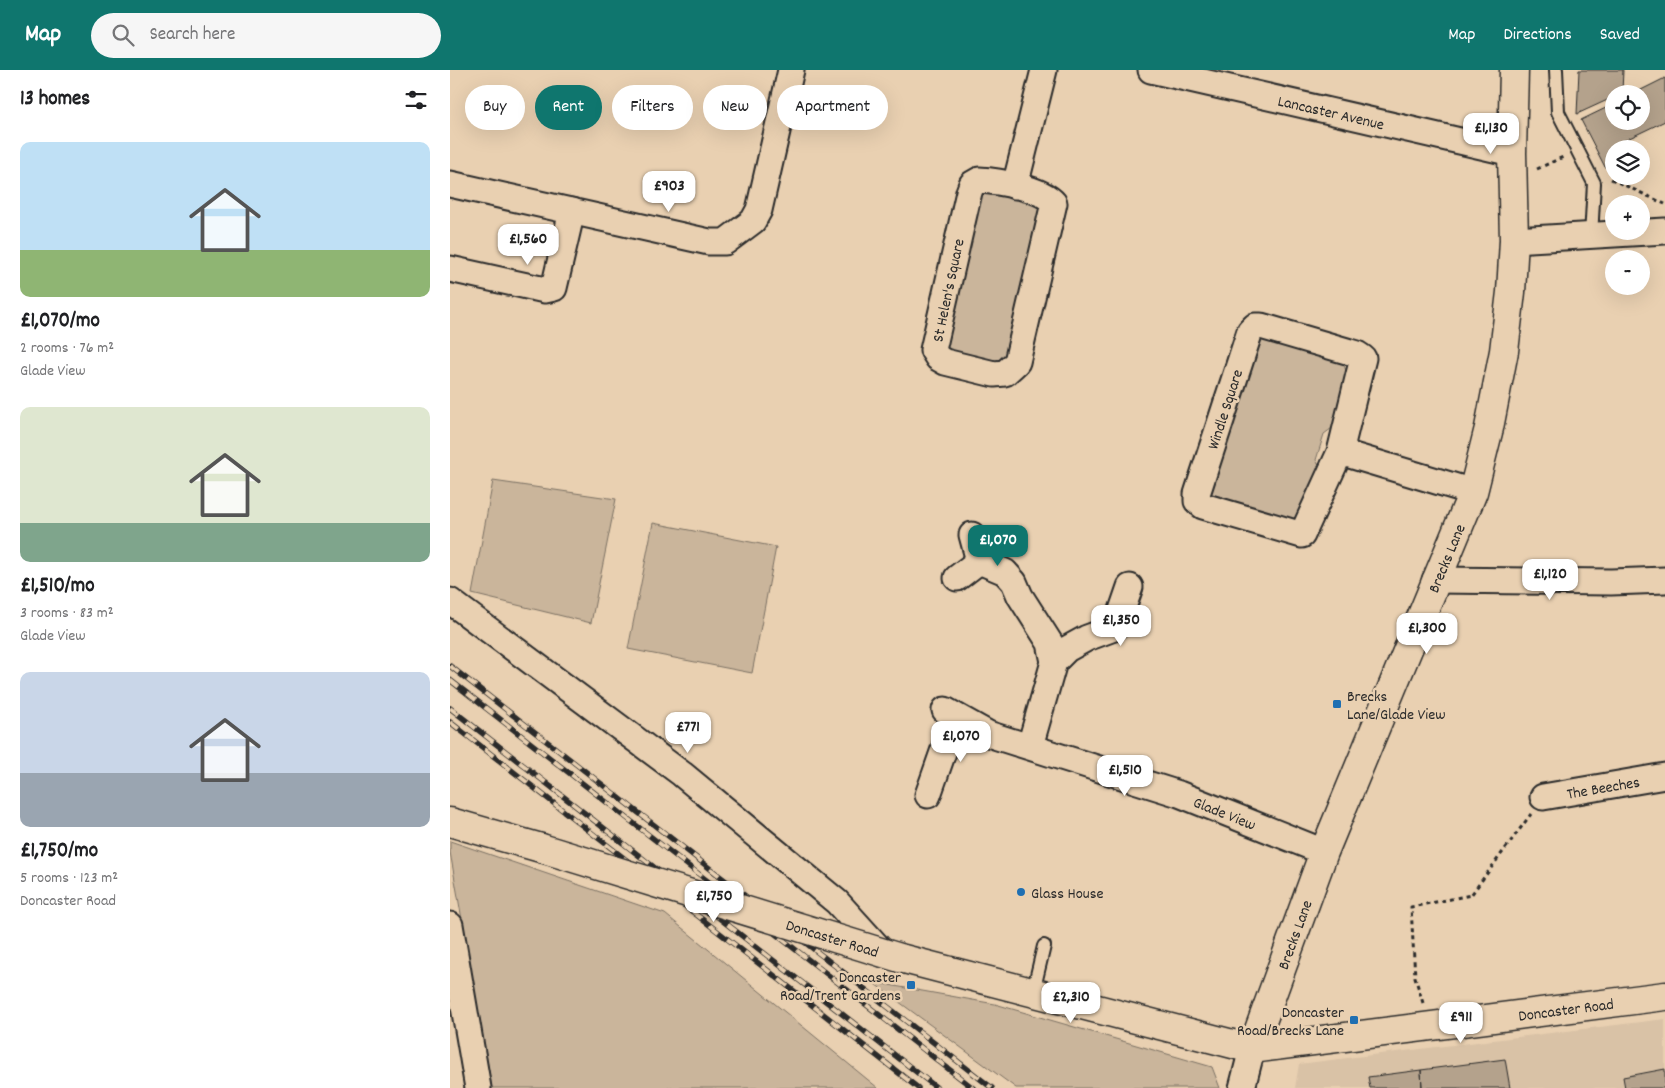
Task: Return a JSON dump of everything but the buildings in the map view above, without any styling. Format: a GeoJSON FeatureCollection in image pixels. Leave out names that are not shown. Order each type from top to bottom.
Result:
{"type":"FeatureCollection","features":[{"type":"Feature","properties":{"kind":"street"},"geometry":{"type":"LineString","coordinates":[[450,184],[709,242],[725,242],[753,221],[759,210],[791,70]]}},
{"type":"Feature","properties":{"kind":"street"},"geometry":{"type":"LineString","coordinates":[[1016,186],[1044,70]]}},
{"type":"Feature","properties":{"kind":"street","name":"Lancaster Avenue"},"geometry":{"type":"LineString","coordinates":[[1151,70],[1512,153]]}},
{"type":"Feature","properties":{"kind":"street","name":"Brecks Lane"},"geometry":{"type":"LineString","coordinates":[[1252,1049],[1324,852],[1473,492],[1489,428],[1504,351],[1512,292],[1514,240],[1512,153],[1514,70]]}},
{"type":"Feature","properties":{"kind":"street","name":"St Helen's Square"},"geometry":{"type":"LineString","coordinates":[[979,180],[1016,186],[1048,196],[1054,203],[1017,362],[1005,373],[994,374],[945,362],[938,358],[933,350],[934,342],[972,184],[979,180]]}},
{"type":"Feature","properties":{"kind":"street"},"geometry":{"type":"LineString","coordinates":[[450,269],[545,290],[554,288],[572,211]]}},
{"type":"Feature","properties":{"kind":"street"},"geometry":{"type":"LineString","coordinates":[[1514,240],[1665,231]]}},
{"type":"Feature","properties":{"kind":"street","name":"Windle Square"},"geometry":{"type":"LineString","coordinates":[[1255,326],[1280,331],[1357,354],[1363,358],[1340,452],[1302,535],[1203,506],[1197,501],[1197,494],[1241,358],[1250,331],[1255,326]]}},
{"type":"Feature","properties":{"kind":"street"},"geometry":{"type":"LineString","coordinates":[[1340,452],[1473,492]]}},
{"type":"Feature","properties":{"kind":"street"},"geometry":{"type":"LineString","coordinates":[[972,535],[979,561]]}},
{"type":"Feature","properties":{"kind":"street"},"geometry":{"type":"LineString","coordinates":[[957,578],[979,561]]}},
{"type":"Feature","properties":{"kind":"street"},"geometry":{"type":"LineString","coordinates":[[979,561],[1006,572],[1014,582],[1020,596],[1050,643],[1054,662],[1030,746]]}},
{"type":"Feature","properties":{"kind":"street"},"geometry":{"type":"LineString","coordinates":[[1435,580],[1601,582],[1665,580]]}},
{"type":"Feature","properties":{"kind":"street"},"geometry":{"type":"LineString","coordinates":[[1054,662],[1067,649],[1087,638],[1114,628],[1120,619],[1130,587]]}},
{"type":"Feature","properties":{"kind":"street"},"geometry":{"type":"LineString","coordinates":[[450,601],[682,774],[837,902],[892,956]]}},
{"type":"Feature","properties":{"kind":"street","name":"Glade View"},"geometry":{"type":"LineString","coordinates":[[928,795],[950,714],[988,734],[1179,794],[1324,852]]}},
{"type":"Feature","properties":{"kind":"street","name":"The Beeches"},"geometry":{"type":"LineString","coordinates":[[1543,797],[1665,776]]}},
{"type":"Feature","properties":{"kind":"street","name":"Doncaster Road"},"geometry":{"type":"LineString","coordinates":[[450,822],[541,848],[892,956],[1252,1049],[1665,996]]}},
{"type":"Feature","properties":{"kind":"street"},"geometry":{"type":"LineString","coordinates":[[450,925],[478,1088]]}},
{"type":"Feature","properties":{"kind":"street"},"geometry":{"type":"LineString","coordinates":[[1242,1088],[1252,1049]]}},
{"type":"Feature","properties":{"kind":"lane"},"geometry":{"type":"LineString","coordinates":[[1556,70],[1558,112],[1594,183],[1591,236]]}},
{"type":"Feature","properties":{"kind":"lane"},"geometry":{"type":"LineString","coordinates":[[1033,992],[1044,946]]}},
{"type":"Feature","properties":{"kind":"path"},"geometry":{"type":"LineString","coordinates":[[1512,180],[1577,151]]}},
{"type":"Feature","properties":{"kind":"path"},"geometry":{"type":"LineString","coordinates":[[1586,168],[1665,204]]}},
{"type":"Feature","properties":{"kind":"path"},"geometry":{"type":"LineString","coordinates":[[1430,1027],[1415,977],[1411,907],[1471,895],[1543,797]]}},
{"type":"Feature","properties":{"kind":"shaded area"},"geometry":{"type":"Polygon","coordinates":[[[989,192],[1027,200],[1042,215],[1005,364],[944,349],[975,201],[982,194],[989,192]]]}},
{"type":"Feature","properties":{"kind":"shaded area"},"geometry":{"type":"Polygon","coordinates":[[[1266,337],[1341,359],[1349,377],[1339,423],[1324,434],[1316,460],[1323,473],[1301,524],[1212,502],[1208,484],[1254,345],[1266,337]]]}},
{"type":"Feature","properties":{"kind":"shaded area"},"geometry":{"type":"Polygon","coordinates":[[[493,481],[616,499],[591,623],[472,594],[493,481]]]}},
{"type":"Feature","properties":{"kind":"shaded area"},"geometry":{"type":"Polygon","coordinates":[[[653,523],[776,547],[752,673],[628,649],[653,523]]]}},
{"type":"Feature","properties":{"kind":"shaded area"},"geometry":{"type":"Polygon","coordinates":[[[450,841],[665,914],[878,1088],[492,1088],[450,852],[450,841]]]}},
{"type":"Feature","properties":{"kind":"shaded area"},"geometry":{"type":"Polygon","coordinates":[[[872,982],[995,1004],[1212,1067],[1220,1088],[1016,1088],[872,982]]]}},
{"type":"Feature","properties":{"kind":"shaded area"},"geometry":{"type":"Polygon","coordinates":[[[1665,1019],[1665,1088],[1295,1088],[1299,1064],[1665,1019]]]}},
{"type":"Feature","properties":{"kind":"railway"},"geometry":{"type":"LineString","coordinates":[[450,666],[992,1088]]}},
{"type":"Feature","properties":{"kind":"railway"},"geometry":{"type":"LineString","coordinates":[[450,680],[973,1088]]}},
{"type":"Feature","properties":{"kind":"railway"},"geometry":{"type":"LineString","coordinates":[[450,708],[937,1088]]}},
{"type":"Feature","properties":{"kind":"railway"},"geometry":{"type":"LineString","coordinates":[[450,722],[918,1088]]}},
{"type":"Feature","properties":{"kind":"place","name":"Brecks Lane/Glade View"},"geometry":{"type":"Point","coordinates":[1337,704]}},
{"type":"Feature","properties":{"kind":"place","name":"Glass House"},"geometry":{"type":"Point","coordinates":[1021,892]}},
{"type":"Feature","properties":{"kind":"place","name":"Doncaster Road/Trent Gardens"},"geometry":{"type":"Point","coordinates":[911,985]}},
{"type":"Feature","properties":{"kind":"place","name":"Doncaster Road/Brecks Lane"},"geometry":{"type":"Point","coordinates":[1354,1020]}}]}
